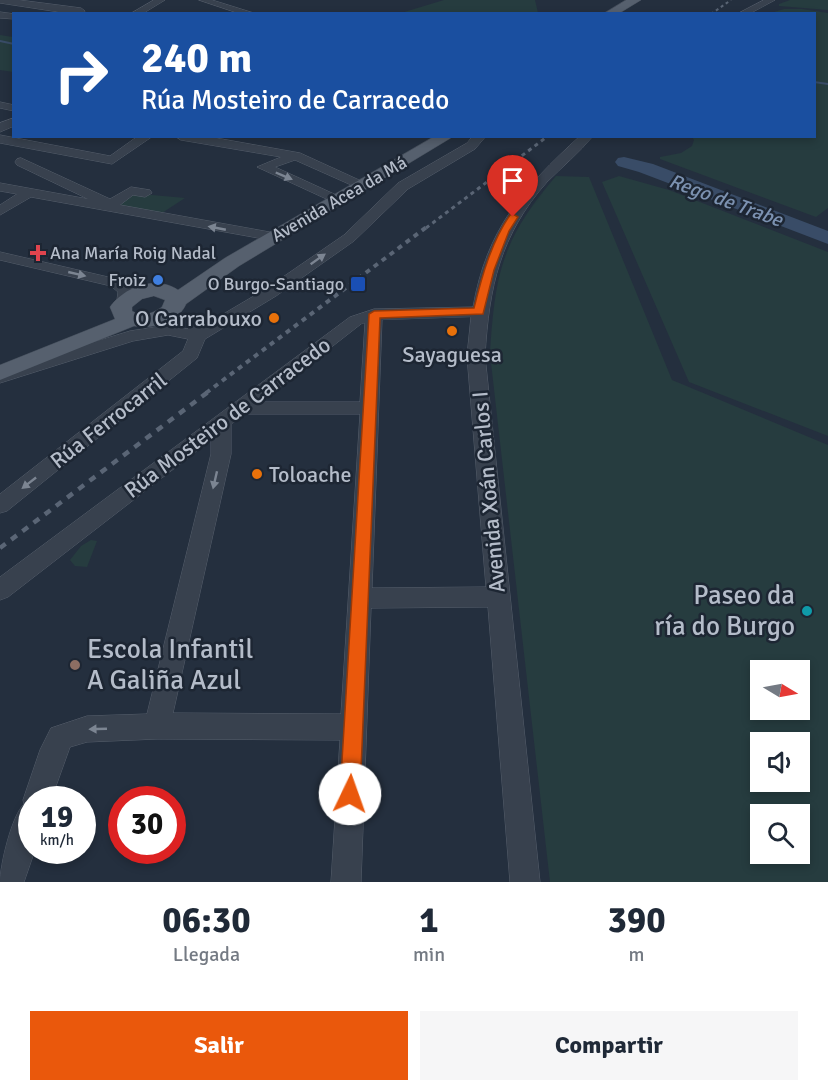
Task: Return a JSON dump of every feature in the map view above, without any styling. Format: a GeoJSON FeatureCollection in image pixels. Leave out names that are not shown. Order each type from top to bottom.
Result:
{"type":"FeatureCollection","features":[{"type":"Feature","properties":{"kind":"main road"},"geometry":{"type":"LineString","coordinates":[[612,12],[635,0]]}},
{"type":"Feature","properties":{"kind":"main road","name":"Avenida Acea da Má"},"geometry":{"type":"LineString","coordinates":[[157,319],[171,311],[169,296],[275,237],[355,186],[443,138]]}},
{"type":"Feature","properties":{"kind":"main road"},"geometry":{"type":"LineString","coordinates":[[0,375],[78,340],[107,331],[138,293],[169,296]]}},
{"type":"Feature","properties":{"kind":"main road"},"geometry":{"type":"LineString","coordinates":[[126,310],[157,319]]}},
{"type":"Feature","properties":{"kind":"street"},"geometry":{"type":"LineString","coordinates":[[0,0],[81,11],[79,12]]}},
{"type":"Feature","properties":{"kind":"street"},"geometry":{"type":"LineString","coordinates":[[138,12],[161,0]]}},
{"type":"Feature","properties":{"kind":"street"},"geometry":{"type":"LineString","coordinates":[[204,0],[246,12]]}},
{"type":"Feature","properties":{"kind":"street"},"geometry":{"type":"LineString","coordinates":[[745,12],[771,0]]}},
{"type":"Feature","properties":{"kind":"street"},"geometry":{"type":"LineString","coordinates":[[106,159],[132,138]]}},
{"type":"Feature","properties":{"kind":"street"},"geometry":{"type":"LineString","coordinates":[[0,139],[106,159],[143,138]]}},
{"type":"Feature","properties":{"kind":"street"},"geometry":{"type":"LineString","coordinates":[[192,138],[296,156],[355,186]]}},
{"type":"Feature","properties":{"kind":"street"},"geometry":{"type":"LineString","coordinates":[[0,375],[130,336],[168,330],[196,330],[224,319],[270,293],[349,238],[398,191],[471,146],[478,138]]}},
{"type":"Feature","properties":{"kind":"street","name":"Avenida Xoán Carlos I"},"geometry":{"type":"LineString","coordinates":[[525,882],[476,356],[479,312],[489,270],[504,231],[522,204],[585,138]]}},
{"type":"Feature","properties":{"kind":"street"},"geometry":{"type":"LineString","coordinates":[[0,151],[16,142]]}},
{"type":"Feature","properties":{"kind":"street"},"geometry":{"type":"LineString","coordinates":[[296,156],[262,167],[355,186],[398,191]]}},
{"type":"Feature","properties":{"kind":"street"},"geometry":{"type":"LineString","coordinates":[[21,162],[105,202],[107,207]]}},
{"type":"Feature","properties":{"kind":"street"},"geometry":{"type":"LineString","coordinates":[[0,187],[275,237]]}},
{"type":"Feature","properties":{"kind":"street"},"geometry":{"type":"LineString","coordinates":[[107,207],[131,191],[145,193]]}},
{"type":"Feature","properties":{"kind":"street"},"geometry":{"type":"LineString","coordinates":[[0,211],[28,192]]}},
{"type":"Feature","properties":{"kind":"street"},"geometry":{"type":"LineString","coordinates":[[0,256],[116,283],[126,291],[126,310]]}},
{"type":"Feature","properties":{"kind":"street","name":"Rúa Mosteiro de Carracedo"},"geometry":{"type":"LineString","coordinates":[[0,590],[356,320],[374,314],[479,312]]}},
{"type":"Feature","properties":{"kind":"street"},"geometry":{"type":"LineString","coordinates":[[346,882],[374,314]]}},
{"type":"Feature","properties":{"kind":"street"},"geometry":{"type":"LineString","coordinates":[[157,319],[196,330]]}},
{"type":"Feature","properties":{"kind":"street","name":"Rúa Ferrocarril"},"geometry":{"type":"LineString","coordinates":[[0,505],[191,354],[196,330]]}},
{"type":"Feature","properties":{"kind":"street"},"geometry":{"type":"LineString","coordinates":[[240,408],[369,408]]}},
{"type":"Feature","properties":{"kind":"street"},"geometry":{"type":"LineString","coordinates":[[157,726],[221,454],[221,423]]}},
{"type":"Feature","properties":{"kind":"street"},"geometry":{"type":"LineString","coordinates":[[359,598],[498,597]]}},
{"type":"Feature","properties":{"kind":"street"},"geometry":{"type":"LineString","coordinates":[[42,786],[61,737],[87,729],[157,726],[353,727]]}},
{"type":"Feature","properties":{"kind":"street"},"geometry":{"type":"LineString","coordinates":[[9,882],[18,856]]}},
{"type":"Feature","properties":{"kind":"green space"},"geometry":{"type":"Polygon","coordinates":[[[444,0],[535,0],[538,12],[404,12],[444,0]]]}},
{"type":"Feature","properties":{"kind":"green space"},"geometry":{"type":"Polygon","coordinates":[[[790,0],[828,0],[828,10],[779,6],[790,0]]]}},
{"type":"Feature","properties":{"kind":"green space"},"geometry":{"type":"Polygon","coordinates":[[[784,9],[802,9],[828,13],[828,208],[816,217],[660,159],[660,157],[681,153],[692,146],[693,138],[816,138],[816,12],[774,12],[784,9]]]}},
{"type":"Feature","properties":{"kind":"green space"},"geometry":{"type":"Polygon","coordinates":[[[0,35],[12,37],[12,72],[0,70],[0,35]]]}},
{"type":"Feature","properties":{"kind":"green space"},"geometry":{"type":"Polygon","coordinates":[[[556,176],[589,177],[672,380],[828,445],[828,882],[550,882],[490,354],[499,279],[505,258],[524,219],[556,176]]]}},
{"type":"Feature","properties":{"kind":"green space"},"geometry":{"type":"Polygon","coordinates":[[[619,176],[669,190],[828,252],[828,436],[689,382],[602,182],[619,176]]]}},
{"type":"Feature","properties":{"kind":"green space"},"geometry":{"type":"Polygon","coordinates":[[[130,193],[185,198],[162,213],[115,204],[130,193]]]}},
{"type":"Feature","properties":{"kind":"green space"},"geometry":{"type":"Polygon","coordinates":[[[91,540],[97,541],[87,567],[75,566],[70,560],[81,546],[91,540]]]}},
{"type":"Feature","properties":{"kind":"waterway","name":"Rego de Trabe"},"geometry":{"type":"LineString","coordinates":[[0,41],[12,44]]}},
{"type":"Feature","properties":{"kind":"waterway"},"geometry":{"type":"LineString","coordinates":[[816,82],[828,84]]}},
{"type":"Feature","properties":{"kind":"waterway","name":"Rego de Trabe"},"geometry":{"type":"LineString","coordinates":[[624,162],[646,168],[828,238]]}},
{"type":"Feature","properties":{"kind":"railway"},"geometry":{"type":"LineString","coordinates":[[714,12],[731,0]]}},
{"type":"Feature","properties":{"kind":"railway"},"geometry":{"type":"LineString","coordinates":[[426,228],[545,138]]}},
{"type":"Feature","properties":{"kind":"railway"},"geometry":{"type":"LineString","coordinates":[[206,393],[428,226]]}},
{"type":"Feature","properties":{"kind":"railway"},"geometry":{"type":"LineString","coordinates":[[0,548],[208,392]]}},
{"type":"Feature","properties":{"kind":"place","name":"Ana María Roig Nadal"},"geometry":{"type":"Point","coordinates":[38,253]}},
{"type":"Feature","properties":{"kind":"place","name":"Froiz"},"geometry":{"type":"Point","coordinates":[158,280]}},
{"type":"Feature","properties":{"kind":"place","name":"O Burgo-Santiago"},"geometry":{"type":"Point","coordinates":[358,284]}},
{"type":"Feature","properties":{"kind":"place","name":"O Carrabouxo"},"geometry":{"type":"Point","coordinates":[274,318]}},
{"type":"Feature","properties":{"kind":"place","name":"Sayaguesa"},"geometry":{"type":"Point","coordinates":[452,331]}},
{"type":"Feature","properties":{"kind":"place","name":"Toloache"},"geometry":{"type":"Point","coordinates":[257,474]}},
{"type":"Feature","properties":{"kind":"place","name":"Paseo da ría do Burgo"},"geometry":{"type":"Point","coordinates":[807,611]}},
{"type":"Feature","properties":{"kind":"place","name":"Escola Infantil A Galiña Azul"},"geometry":{"type":"Point","coordinates":[75,665]}},
{"type":"Feature","properties":{"kind":"route"},"geometry":{"type":"LineString","coordinates":[[350,794],[374,314],[479,312],[489,270],[504,231],[513,217]]}}]}
